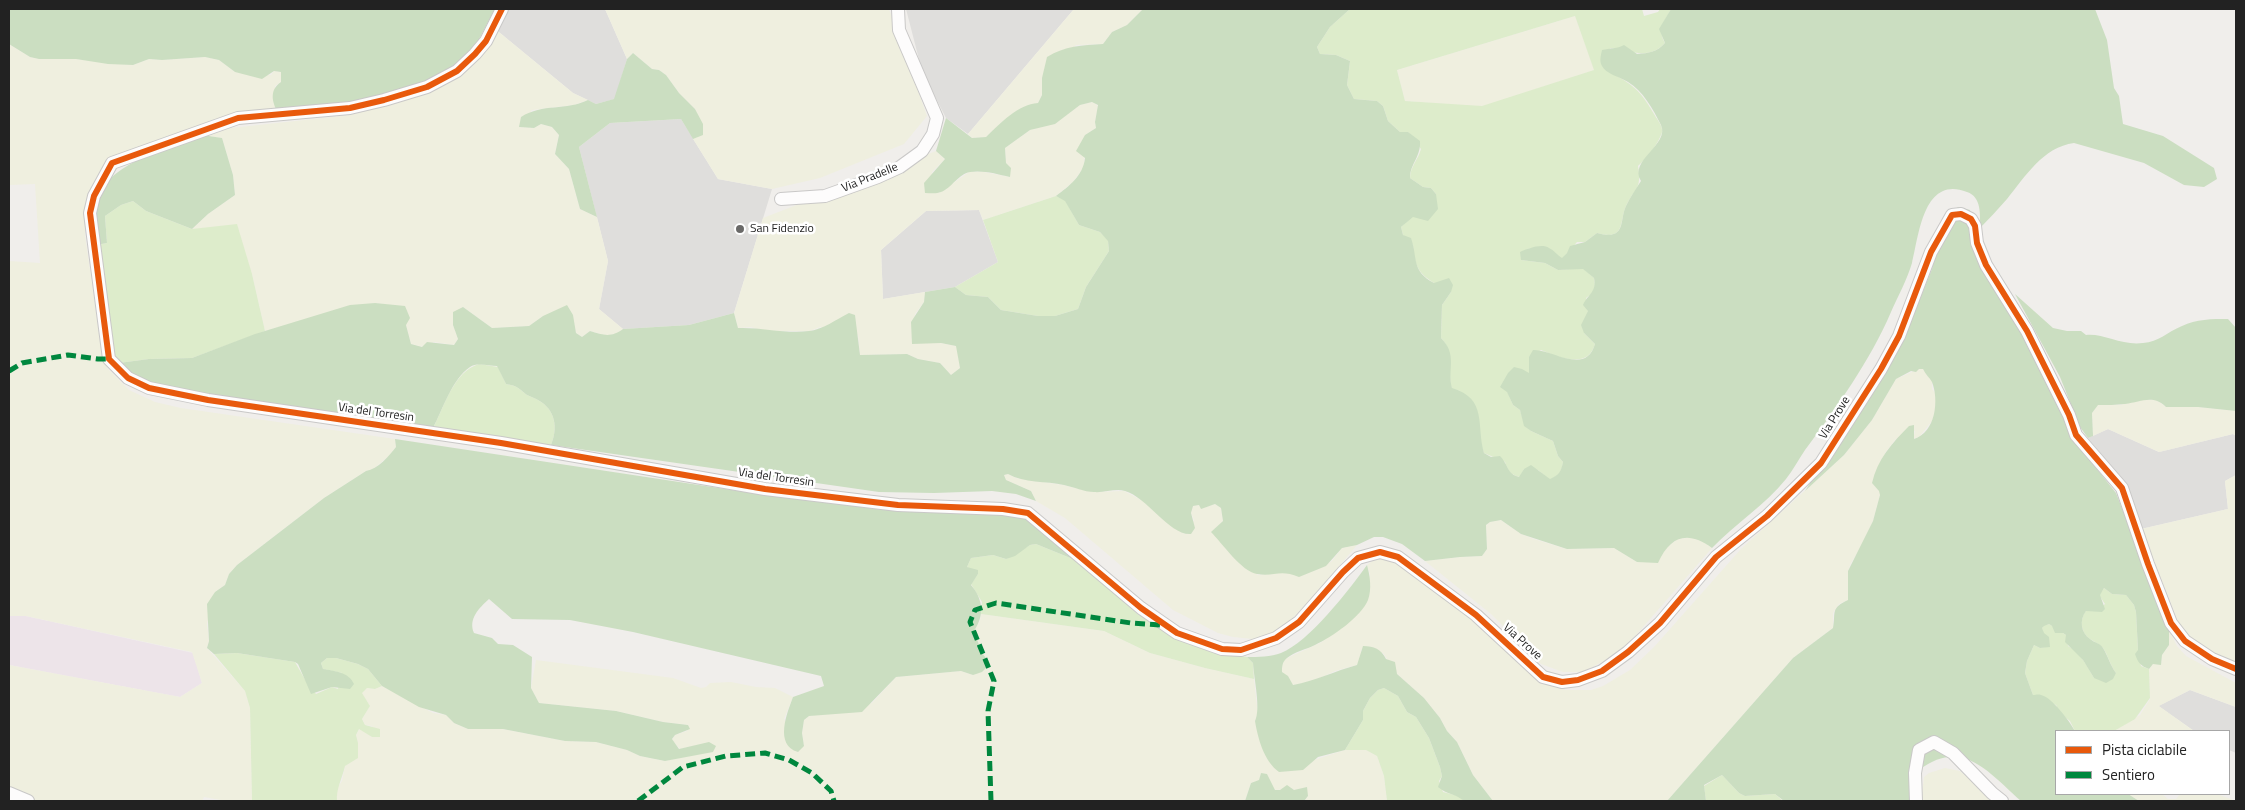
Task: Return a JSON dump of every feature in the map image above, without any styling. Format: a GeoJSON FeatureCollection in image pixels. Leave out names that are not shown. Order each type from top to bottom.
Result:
{"type":"FeatureCollection","features":[{"type":"Feature","properties":{"kind":"street","name":"Via del Torresin"},"geometry":{"type":"LineString","coordinates":[[502,9],[486,41],[475,54],[457,72],[426,87],[350,108],[238,118],[112,163],[94,196],[90,213],[109,359],[128,378],[149,388],[208,400],[501,443],[765,489],[898,505],[1003,509],[1028,513],[1142,608],[1177,633],[1222,649],[1241,650]]}},
{"type":"Feature","properties":{"kind":"street","name":"Via Pradelle"},"geometry":{"type":"LineString","coordinates":[[781,199],[825,196],[878,177],[900,167],[922,151],[934,134],[937,118],[899,30],[898,9]]}},
{"type":"Feature","properties":{"kind":"street","name":"Via Prove"},"geometry":{"type":"LineString","coordinates":[[1241,650],[1276,638],[1299,622],[1343,572],[1358,558],[1380,552],[1398,557],[1476,616],[1544,677],[1562,682],[1578,680],[1602,671],[1628,652],[1660,622],[1716,557],[1767,516],[1820,462],[1881,369],[1899,336],[1931,252],[1942,231],[1952,215],[1961,214],[1971,219],[1977,243],[1986,265],[2027,331],[2069,415],[2076,435],[2122,488],[2171,623],[2185,641],[2212,658],[2236,669]]}},
{"type":"Feature","properties":{"kind":"street"},"geometry":{"type":"LineString","coordinates":[[1916,801],[1915,773],[1919,750],[1934,742],[1954,753],[2002,801]]}},
{"type":"Feature","properties":{"kind":"street"},"geometry":{"type":"LineString","coordinates":[[9,793],[28,801]]}},
{"type":"Feature","properties":{"kind":"shaded area"},"geometry":{"type":"Polygon","coordinates":[[[507,9],[605,9],[627,59],[615,99],[596,104],[573,93],[494,28],[507,9]]]}},
{"type":"Feature","properties":{"kind":"shaded area"},"geometry":{"type":"Polygon","coordinates":[[[906,9],[1074,9],[968,134],[946,118],[922,71],[906,9]]]}},
{"type":"Feature","properties":{"kind":"shaded area"},"geometry":{"type":"Polygon","coordinates":[[[681,119],[718,179],[772,189],[734,313],[689,325],[623,329],[599,309],[608,261],[579,147],[610,123],[681,119]]]}},
{"type":"Feature","properties":{"kind":"shaded area"},"geometry":{"type":"Polygon","coordinates":[[[979,210],[998,262],[955,287],[883,299],[881,250],[926,211],[979,210]]]}},
{"type":"Feature","properties":{"kind":"shaded area"},"geometry":{"type":"Polygon","coordinates":[[[2108,429],[2159,452],[2233,434],[2236,436],[2236,475],[2225,481],[2228,509],[2141,529],[2118,475],[2088,438],[2108,429]]]}},
{"type":"Feature","properties":{"kind":"shaded area"},"geometry":{"type":"Polygon","coordinates":[[[9,616],[26,616],[193,653],[202,683],[180,697],[9,665],[9,616]]]}},
{"type":"Feature","properties":{"kind":"shaded area"},"geometry":{"type":"Polygon","coordinates":[[[2190,690],[2236,707],[2236,753],[2230,750],[2230,730],[2193,730],[2158,706],[2190,690]]]}},
{"type":"Feature","properties":{"kind":"green space"},"geometry":{"type":"Polygon","coordinates":[[[9,9],[495,9],[478,41],[465,57],[436,78],[353,104],[278,113],[274,105],[273,92],[281,82],[281,72],[274,71],[262,79],[235,72],[219,60],[205,57],[149,59],[133,65],[108,64],[76,59],[39,59],[30,57],[9,44],[9,9]]]}},
{"type":"Feature","properties":{"kind":"green space"},"geometry":{"type":"Polygon","coordinates":[[[605,9],[889,9],[927,116],[904,144],[820,178],[772,189],[718,179],[693,139],[703,134],[695,109],[679,93],[666,75],[659,70],[652,69],[633,53],[627,59],[605,9]]]}},
{"type":"Feature","properties":{"kind":"green space"},"geometry":{"type":"Polygon","coordinates":[[[1074,9],[1143,9],[1127,25],[1112,32],[1103,44],[1076,45],[1042,78],[1042,95],[1038,103],[1002,122],[986,137],[972,138],[968,134],[1074,9]]]}},
{"type":"Feature","properties":{"kind":"green space"},"geometry":{"type":"Polygon","coordinates":[[[1143,9],[1350,9],[1330,27],[1317,47],[1320,54],[1336,55],[1350,61],[1347,85],[1354,99],[1377,101],[1383,106],[1388,121],[1400,132],[1408,132],[1420,141],[1419,152],[1410,173],[1410,178],[1423,187],[1431,188],[1436,194],[1438,209],[1428,221],[1413,217],[1401,227],[1403,235],[1411,238],[1416,264],[1422,274],[1434,283],[1449,278],[1453,285],[1451,292],[1442,305],[1441,338],[1451,356],[1452,388],[1471,399],[1476,406],[1479,414],[1484,453],[1491,457],[1500,456],[1512,474],[1519,477],[1524,469],[1531,465],[1550,479],[1559,473],[1563,462],[1558,456],[1553,441],[1524,426],[1520,410],[1513,405],[1507,392],[1500,387],[1508,373],[1514,367],[1529,373],[1529,357],[1533,350],[1576,360],[1584,358],[1591,353],[1595,344],[1584,333],[1581,325],[1588,311],[1583,305],[1593,290],[1594,278],[1583,269],[1558,270],[1545,263],[1521,260],[1520,252],[1542,246],[1551,249],[1562,258],[1570,246],[1585,242],[1597,233],[1607,235],[1618,232],[1626,206],[1641,181],[1638,173],[1640,166],[1660,139],[1662,132],[1655,113],[1638,90],[1628,82],[1604,69],[1600,58],[1602,50],[1624,45],[1637,54],[1659,48],[1665,43],[1659,29],[1671,9],[2095,9],[2107,40],[2114,88],[2119,96],[2123,124],[2163,136],[2214,168],[2217,179],[2204,187],[2184,185],[2144,163],[2074,143],[2053,150],[2036,164],[1980,228],[1978,202],[1972,194],[1952,189],[1941,192],[1932,200],[1926,211],[1908,276],[1883,330],[1841,400],[1786,479],[1769,497],[1712,548],[1695,539],[1680,539],[1668,547],[1658,563],[1637,562],[1614,548],[1567,549],[1521,534],[1501,520],[1490,522],[1486,525],[1487,549],[1482,556],[1425,561],[1402,544],[1383,537],[1374,537],[1357,545],[1342,548],[1326,566],[1299,577],[1282,573],[1257,574],[1239,563],[1211,532],[1223,521],[1221,508],[1215,504],[1201,509],[1199,505],[1193,506],[1191,513],[1195,528],[1191,534],[1175,529],[1142,501],[1125,491],[1090,492],[1064,485],[1021,479],[1008,474],[1004,475],[1006,480],[1031,491],[1036,501],[1016,494],[992,491],[879,492],[551,445],[555,426],[549,409],[537,399],[527,395],[518,388],[506,384],[497,366],[476,365],[464,372],[448,395],[433,428],[170,387],[140,377],[119,363],[149,359],[192,358],[255,334],[350,305],[375,303],[405,306],[410,318],[406,325],[411,344],[422,347],[427,342],[454,345],[458,339],[453,325],[453,312],[463,307],[492,328],[529,326],[543,316],[567,305],[573,315],[576,333],[582,337],[590,331],[611,335],[623,329],[689,325],[734,313],[738,328],[791,332],[809,331],[824,326],[849,313],[855,315],[860,355],[907,354],[918,359],[940,363],[951,375],[960,368],[956,346],[941,343],[912,344],[911,322],[924,302],[925,292],[955,287],[966,295],[988,297],[1001,310],[1038,316],[1055,316],[1078,309],[1086,287],[1109,251],[1108,241],[1100,232],[1079,225],[1065,201],[1056,196],[1075,180],[1084,164],[1085,158],[1076,151],[1085,135],[1096,128],[1095,122],[1098,105],[1092,102],[1080,105],[1055,124],[1030,130],[1005,148],[1006,163],[1011,168],[1010,177],[985,172],[970,172],[962,175],[941,192],[925,193],[924,183],[945,159],[936,151],[946,118],[972,138],[986,137],[1016,111],[1038,103],[1042,95],[1042,78],[1047,57],[1067,48],[1103,44],[1112,32],[1127,25],[1143,9]]]}},
{"type":"Feature","properties":{"kind":"green space"},"geometry":{"type":"Polygon","coordinates":[[[1350,9],[1642,9],[1644,16],[1658,12],[1660,9],[1671,9],[1662,29],[1665,43],[1659,48],[1652,52],[1639,53],[1610,48],[1607,71],[1630,84],[1640,93],[1662,127],[1661,135],[1654,148],[1638,166],[1639,180],[1637,188],[1626,206],[1620,228],[1613,234],[1597,233],[1585,242],[1577,242],[1562,259],[1547,248],[1541,247],[1527,249],[1521,260],[1545,263],[1558,270],[1583,268],[1595,281],[1593,292],[1586,298],[1588,311],[1584,333],[1595,344],[1591,352],[1586,357],[1572,359],[1556,356],[1541,350],[1529,357],[1529,373],[1507,391],[1513,405],[1520,410],[1525,426],[1531,431],[1553,441],[1558,456],[1563,462],[1560,473],[1550,480],[1538,470],[1524,469],[1520,477],[1514,475],[1507,468],[1505,462],[1484,453],[1460,391],[1452,389],[1448,349],[1441,338],[1442,305],[1451,292],[1423,275],[1419,270],[1413,245],[1403,235],[1401,227],[1436,194],[1431,188],[1423,187],[1410,178],[1411,170],[1421,149],[1408,132],[1400,132],[1388,121],[1383,106],[1377,101],[1354,99],[1347,85],[1350,61],[1336,55],[1320,54],[1317,47],[1330,27],[1350,9]],[[1575,16],[1397,70],[1405,101],[1482,106],[1594,70],[1575,16]]]}},
{"type":"Feature","properties":{"kind":"green space"},"geometry":{"type":"Polygon","coordinates":[[[1575,16],[1595,70],[1482,107],[1405,101],[1397,70],[1575,16]]]}},
{"type":"Feature","properties":{"kind":"green space"},"geometry":{"type":"Polygon","coordinates":[[[494,28],[573,93],[588,100],[574,105],[532,110],[519,127],[534,128],[541,124],[552,127],[559,135],[555,154],[569,169],[580,209],[597,217],[608,261],[599,309],[623,329],[616,334],[607,336],[590,331],[582,337],[576,333],[572,315],[543,316],[529,326],[492,328],[463,307],[453,325],[458,339],[454,345],[434,342],[423,347],[411,344],[406,325],[396,306],[375,303],[265,331],[252,274],[192,229],[208,214],[235,195],[233,175],[222,138],[202,135],[231,128],[350,115],[417,97],[437,88],[494,28]]]}},
{"type":"Feature","properties":{"kind":"green space"},"geometry":{"type":"Polygon","coordinates":[[[9,44],[30,57],[39,59],[76,59],[133,65],[149,59],[205,57],[219,60],[235,72],[271,75],[274,71],[281,72],[281,82],[275,86],[278,113],[235,117],[117,162],[85,219],[85,235],[102,354],[107,368],[129,390],[155,402],[181,408],[395,439],[396,447],[390,455],[372,470],[366,471],[324,498],[237,565],[229,574],[225,585],[215,592],[207,624],[209,641],[207,648],[245,691],[250,708],[252,801],[227,801],[204,797],[202,801],[9,801],[9,665],[180,697],[202,683],[192,652],[26,616],[9,616],[9,261],[40,263],[35,184],[9,185],[9,44]]]}},
{"type":"Feature","properties":{"kind":"green space"},"geometry":{"type":"Polygon","coordinates":[[[633,53],[652,69],[659,70],[666,75],[679,93],[695,109],[703,124],[703,135],[693,139],[681,119],[610,123],[579,147],[597,217],[580,209],[569,169],[555,154],[559,135],[552,127],[541,124],[534,128],[519,127],[521,117],[546,108],[571,105],[588,100],[596,104],[614,99],[627,59],[633,53]]]}},
{"type":"Feature","properties":{"kind":"green space"},"geometry":{"type":"Polygon","coordinates":[[[1093,102],[1098,106],[1095,121],[1096,128],[1085,135],[1084,167],[1073,182],[1056,196],[983,220],[979,210],[926,211],[881,250],[883,299],[925,292],[924,302],[915,314],[912,343],[941,343],[957,346],[960,368],[951,375],[940,363],[918,359],[907,354],[860,355],[858,335],[820,327],[810,331],[765,331],[751,327],[738,328],[734,313],[763,218],[936,151],[945,159],[932,172],[939,193],[969,172],[984,172],[1010,177],[1006,163],[1005,148],[1030,130],[1055,123],[1080,105],[1093,102]]]}},
{"type":"Feature","properties":{"kind":"green space"},"geometry":{"type":"Polygon","coordinates":[[[202,135],[222,138],[233,175],[235,195],[208,214],[192,229],[146,211],[133,201],[121,205],[105,216],[107,243],[96,245],[95,206],[98,195],[105,183],[116,173],[144,157],[202,135]]]}},
{"type":"Feature","properties":{"kind":"green space"},"geometry":{"type":"Polygon","coordinates":[[[1056,196],[1065,200],[1079,225],[1100,232],[1108,240],[1109,251],[1086,287],[1078,309],[1055,316],[1038,316],[1001,310],[988,297],[966,295],[955,287],[998,262],[983,220],[1056,196]]]}},
{"type":"Feature","properties":{"kind":"green space"},"geometry":{"type":"Polygon","coordinates":[[[133,201],[146,211],[192,229],[237,224],[252,274],[265,331],[192,358],[149,359],[119,363],[113,357],[96,245],[107,243],[105,216],[121,205],[133,201]]]}},
{"type":"Feature","properties":{"kind":"green space"},"geometry":{"type":"Polygon","coordinates":[[[1958,207],[1970,210],[1971,233],[2032,347],[2077,444],[2116,493],[2169,630],[2169,645],[2162,655],[2161,665],[2153,664],[2149,669],[2144,667],[2135,654],[2138,650],[2134,605],[2126,595],[2112,594],[2104,588],[2100,595],[2105,609],[2102,612],[2086,611],[2082,618],[2082,626],[2087,636],[2103,648],[2116,673],[2113,679],[2106,683],[2094,678],[2083,660],[2065,642],[2066,635],[2055,633],[2049,624],[2042,628],[2049,637],[2050,647],[2040,648],[2034,645],[2027,661],[2025,673],[2033,695],[2041,695],[2050,700],[2065,716],[2074,730],[2055,730],[2055,795],[2130,795],[2139,801],[2021,801],[1986,770],[1975,763],[1962,758],[1949,757],[1935,761],[1919,770],[1913,801],[1784,801],[1775,794],[1745,796],[1739,793],[1722,775],[1704,785],[1706,801],[1667,801],[1793,658],[1833,628],[1836,608],[1848,600],[1848,571],[1873,521],[1880,495],[1872,483],[1877,467],[1891,445],[1909,426],[1914,425],[1914,439],[1927,430],[1934,415],[1934,389],[1932,382],[1923,369],[1919,369],[1916,372],[1911,371],[1896,379],[1872,420],[1844,455],[1805,491],[1908,329],[1932,269],[1937,240],[1947,217],[1958,207]]]}},
{"type":"Feature","properties":{"kind":"green space"},"geometry":{"type":"Polygon","coordinates":[[[2015,294],[2053,328],[2081,331],[2086,335],[2128,343],[2154,341],[2177,328],[2193,322],[2210,319],[2228,319],[2236,328],[2236,411],[2198,407],[2166,407],[2152,400],[2098,405],[2092,413],[2093,436],[2088,438],[2080,427],[2060,377],[2015,294]]]}},
{"type":"Feature","properties":{"kind":"green space"},"geometry":{"type":"Polygon","coordinates":[[[479,364],[498,367],[506,384],[518,388],[527,395],[537,399],[549,409],[555,426],[551,445],[433,428],[456,382],[470,368],[479,364]]]}},
{"type":"Feature","properties":{"kind":"green space"},"geometry":{"type":"Polygon","coordinates":[[[1923,369],[1932,381],[1932,389],[1936,394],[1936,408],[1932,421],[1919,437],[1913,439],[1915,431],[1896,439],[1885,453],[1880,495],[1873,521],[1848,571],[1848,600],[1839,604],[1833,613],[1833,628],[1793,658],[1667,801],[1493,801],[1473,775],[1457,742],[1447,731],[1440,718],[1424,698],[1397,674],[1383,653],[1361,650],[1361,659],[1357,665],[1335,671],[1314,681],[1293,685],[1282,672],[1282,665],[1285,659],[1322,642],[1370,575],[1367,565],[1372,561],[1388,556],[1466,611],[1539,680],[1566,690],[1591,690],[1603,686],[1630,670],[1654,647],[1741,549],[1844,455],[1872,420],[1896,379],[1923,369]]]}},
{"type":"Feature","properties":{"kind":"green space"},"geometry":{"type":"Polygon","coordinates":[[[2140,400],[2157,400],[2166,407],[2198,407],[2236,411],[2236,436],[2233,434],[2159,452],[2108,429],[2093,436],[2092,413],[2097,405],[2120,405],[2140,400]]]}},
{"type":"Feature","properties":{"kind":"green space"},"geometry":{"type":"Polygon","coordinates":[[[395,439],[732,490],[883,510],[1019,512],[1090,566],[1036,544],[1030,545],[1015,556],[1006,559],[993,555],[971,558],[967,567],[978,570],[978,574],[971,585],[978,596],[981,607],[980,619],[974,631],[982,653],[986,658],[987,667],[982,672],[973,675],[961,671],[896,677],[862,712],[809,716],[804,720],[802,733],[804,746],[798,752],[786,743],[784,736],[788,711],[793,697],[824,686],[821,676],[633,632],[570,620],[512,619],[489,599],[473,618],[474,633],[492,638],[498,644],[513,645],[532,657],[531,688],[539,703],[616,711],[663,722],[688,725],[690,729],[675,735],[672,739],[679,749],[709,742],[716,746],[713,752],[665,761],[640,756],[627,750],[596,742],[565,741],[503,729],[468,729],[454,723],[446,715],[419,707],[382,686],[368,669],[358,664],[336,658],[327,658],[321,663],[323,669],[345,675],[354,684],[350,689],[332,687],[311,694],[298,664],[295,662],[237,653],[214,654],[207,648],[209,641],[207,604],[215,592],[225,585],[229,574],[237,565],[324,498],[366,471],[379,465],[396,447],[395,439]]]}},
{"type":"Feature","properties":{"kind":"green space"},"geometry":{"type":"Polygon","coordinates":[[[1008,474],[1016,478],[1063,485],[1093,492],[1124,491],[1145,502],[1168,523],[1185,534],[1194,520],[1191,513],[1193,506],[1199,505],[1202,508],[1215,504],[1221,508],[1223,521],[1212,532],[1258,575],[1287,572],[1331,562],[1342,548],[1357,545],[1315,595],[1282,629],[1270,636],[1253,639],[1233,637],[1218,633],[1173,610],[1065,518],[1036,501],[1031,491],[1006,480],[1004,475],[1008,474]]]}},
{"type":"Feature","properties":{"kind":"green space"},"geometry":{"type":"Polygon","coordinates":[[[2236,475],[2236,666],[2199,648],[2183,633],[2141,529],[2228,509],[2225,481],[2236,475]]]}},
{"type":"Feature","properties":{"kind":"green space"},"geometry":{"type":"Polygon","coordinates":[[[1501,520],[1521,534],[1534,539],[1567,549],[1614,548],[1637,562],[1664,549],[1678,539],[1692,537],[1701,540],[1712,548],[1637,634],[1615,655],[1583,672],[1563,672],[1541,664],[1491,614],[1425,561],[1482,556],[1487,549],[1486,525],[1490,522],[1501,520]]]}},
{"type":"Feature","properties":{"kind":"green space"},"geometry":{"type":"Polygon","coordinates":[[[1036,544],[1090,566],[1159,617],[1236,655],[1247,657],[1253,663],[1254,679],[1150,653],[1104,631],[981,614],[982,602],[971,584],[978,574],[967,567],[971,558],[993,555],[1006,559],[1030,545],[1036,544]]]}},
{"type":"Feature","properties":{"kind":"green space"},"geometry":{"type":"Polygon","coordinates":[[[1367,565],[1370,578],[1369,596],[1359,613],[1337,632],[1287,658],[1283,663],[1282,672],[1288,676],[1293,685],[1357,665],[1363,646],[1377,649],[1386,659],[1395,662],[1397,674],[1424,698],[1440,718],[1447,731],[1457,742],[1473,775],[1493,801],[1464,801],[1438,787],[1442,776],[1429,738],[1416,717],[1407,712],[1398,696],[1384,688],[1378,690],[1370,698],[1363,711],[1363,720],[1345,750],[1318,757],[1303,770],[1279,772],[1269,762],[1260,742],[1255,721],[1257,702],[1253,663],[1247,657],[1281,653],[1304,638],[1328,614],[1367,565]]]}},
{"type":"Feature","properties":{"kind":"green space"},"geometry":{"type":"Polygon","coordinates":[[[2104,588],[2112,594],[2126,595],[2134,605],[2141,666],[2149,669],[2150,698],[2135,719],[2116,730],[2074,730],[2070,721],[2060,713],[2056,705],[2033,695],[2025,673],[2027,661],[2034,645],[2040,648],[2045,647],[2042,628],[2044,625],[2049,624],[2066,635],[2068,646],[2080,656],[2094,678],[2116,673],[2103,648],[2087,636],[2082,626],[2082,618],[2086,611],[2097,610],[2105,604],[2099,595],[2104,588]]]}},
{"type":"Feature","properties":{"kind":"green space"},"geometry":{"type":"Polygon","coordinates":[[[981,614],[1104,631],[1150,653],[1254,679],[1258,715],[1255,721],[1314,760],[1345,750],[1366,750],[1377,756],[1384,776],[1387,801],[1304,801],[1308,796],[1291,789],[1275,790],[1261,773],[1259,781],[1251,783],[1245,801],[337,801],[337,788],[342,781],[345,766],[358,743],[356,735],[360,728],[372,737],[372,726],[365,725],[362,719],[370,706],[361,693],[367,688],[375,689],[382,686],[433,713],[446,715],[454,723],[468,729],[503,729],[565,741],[596,742],[627,750],[640,756],[665,761],[683,757],[695,746],[680,749],[672,740],[675,735],[687,731],[688,725],[663,722],[616,711],[539,703],[531,688],[536,660],[673,678],[701,688],[706,687],[710,683],[731,682],[756,687],[775,688],[793,697],[784,719],[804,746],[802,733],[804,720],[809,716],[872,703],[896,677],[961,671],[973,675],[986,658],[982,653],[974,630],[980,621],[981,614]]]}},
{"type":"Feature","properties":{"kind":"green space"},"geometry":{"type":"Polygon","coordinates":[[[2169,630],[2177,646],[2186,656],[2236,683],[2236,707],[2190,690],[2159,706],[2193,730],[2116,730],[2140,715],[2150,699],[2149,669],[2153,664],[2161,664],[2162,655],[2169,645],[2169,630]]]}},
{"type":"Feature","properties":{"kind":"green space"},"geometry":{"type":"Polygon","coordinates":[[[237,653],[295,662],[316,694],[332,687],[338,689],[342,673],[323,669],[321,663],[327,658],[336,658],[368,669],[382,686],[375,689],[367,688],[362,693],[370,706],[362,719],[365,725],[380,729],[380,737],[372,737],[359,729],[356,735],[358,758],[345,766],[338,788],[337,801],[252,801],[250,708],[245,691],[214,654],[237,653]]]}},
{"type":"Feature","properties":{"kind":"green space"},"geometry":{"type":"Polygon","coordinates":[[[1384,688],[1398,696],[1407,712],[1416,717],[1429,738],[1440,767],[1442,776],[1439,781],[1443,792],[1459,796],[1464,801],[1387,801],[1384,776],[1377,756],[1366,750],[1345,750],[1363,720],[1363,711],[1370,698],[1378,690],[1384,688]]]}},
{"type":"Feature","properties":{"kind":"green space"},"geometry":{"type":"Polygon","coordinates":[[[1945,768],[1960,771],[1996,801],[1921,801],[1924,777],[1929,773],[1945,768]]]}},
{"type":"Feature","properties":{"kind":"green space"},"geometry":{"type":"Polygon","coordinates":[[[1261,773],[1267,774],[1275,790],[1280,790],[1287,785],[1294,790],[1307,787],[1308,796],[1304,801],[1245,801],[1251,783],[1259,780],[1261,773]]]}},
{"type":"Feature","properties":{"kind":"green space"},"geometry":{"type":"Polygon","coordinates":[[[1722,775],[1739,793],[1745,796],[1775,794],[1783,801],[1706,801],[1704,786],[1722,775]]]}},
{"type":"Feature","properties":{"kind":"green space"},"geometry":{"type":"Polygon","coordinates":[[[2128,795],[2163,795],[2168,799],[2176,799],[2179,795],[2220,795],[2236,801],[2139,801],[2128,795]]]}},
{"type":"Feature","properties":{"kind":"marked path"},"geometry":{"type":"LineString","coordinates":[[9,371],[22,363],[68,355],[109,359]]}},
{"type":"Feature","properties":{"kind":"marked path"},"geometry":{"type":"LineString","coordinates":[[991,801],[988,711],[994,681],[970,622],[975,610],[996,603],[1131,623],[1161,625]]}},
{"type":"Feature","properties":{"kind":"marked path"},"geometry":{"type":"LineString","coordinates":[[638,801],[683,767],[726,756],[765,753],[789,760],[812,773],[831,791],[834,801]]}},
{"type":"Feature","properties":{"kind":"cycle path"},"geometry":{"type":"LineString","coordinates":[[502,9],[486,41],[475,54],[457,71],[427,87],[350,108],[238,118],[112,163],[94,196],[90,213],[109,359],[128,378],[149,388],[208,400],[501,443],[765,489],[898,505],[1003,509],[1028,513],[1141,608],[1177,633],[1222,649],[1241,650],[1276,638],[1299,622],[1343,572],[1358,558],[1380,552],[1398,557],[1476,615],[1543,677],[1562,682],[1578,680],[1602,671],[1628,652],[1660,623],[1716,557],[1767,516],[1821,463],[1881,369],[1899,336],[1931,252],[1952,215],[1961,214],[1971,219],[1975,226],[1977,243],[1986,265],[2027,331],[2069,415],[2076,435],[2122,488],[2171,623],[2185,641],[2212,659],[2236,669]]}},
{"type":"Feature","properties":{"kind":"place","name":"San Fidenzio"},"geometry":{"type":"Point","coordinates":[740,229]}}]}
